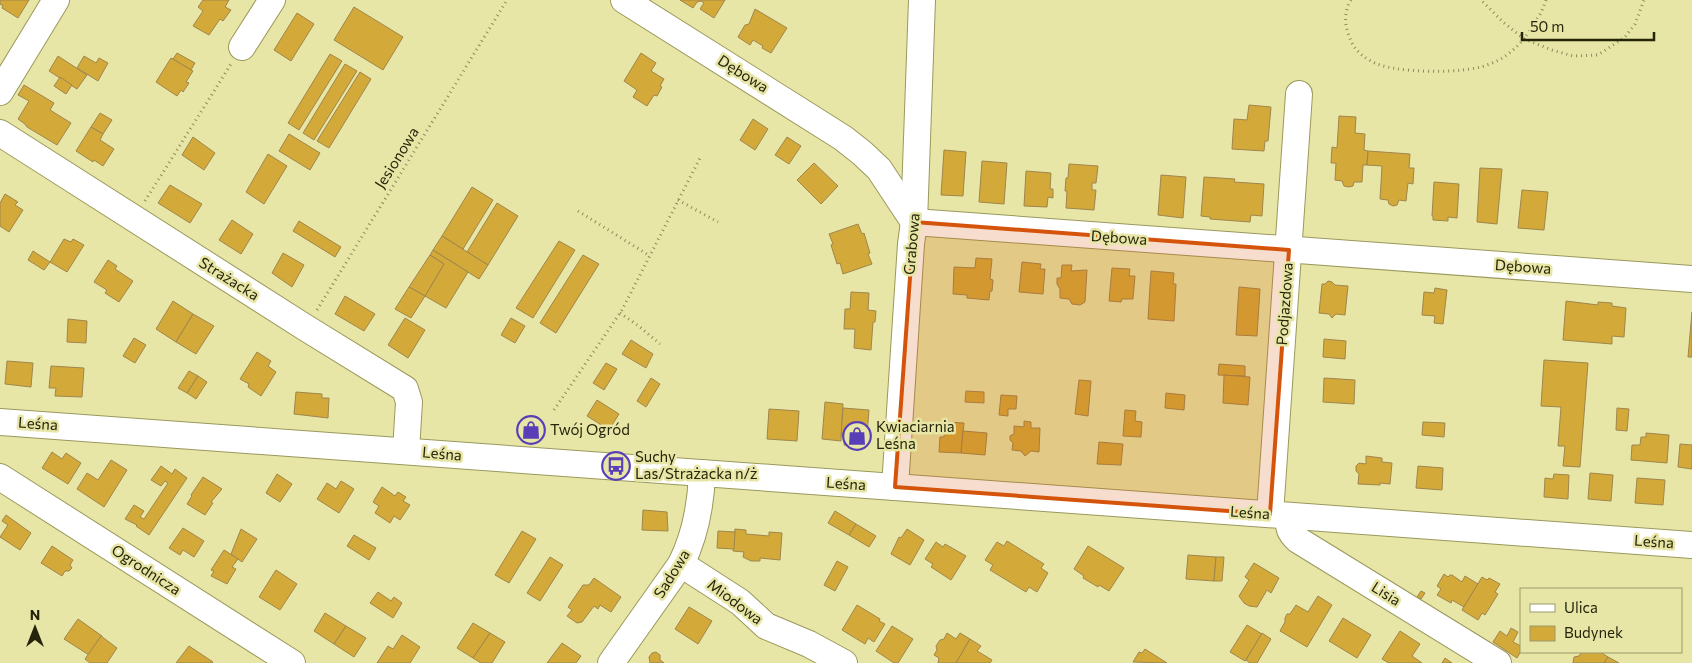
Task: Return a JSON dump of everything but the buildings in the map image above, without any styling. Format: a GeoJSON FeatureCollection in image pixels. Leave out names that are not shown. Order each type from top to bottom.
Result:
{"type":"FeatureCollection","features":[{"type":"Feature","properties":{"kind":"street"},"geometry":{"type":"LineString","coordinates":[[0,92],[56,0]]}},
{"type":"Feature","properties":{"kind":"street"},"geometry":{"type":"LineString","coordinates":[[242,47],[272,0]]}},
{"type":"Feature","properties":{"kind":"street","name":"Dębowa"},"geometry":{"type":"LineString","coordinates":[[624,0],[843,138],[862,152],[879,169],[914,222],[1692,279]]}},
{"type":"Feature","properties":{"kind":"street","name":"Grabowa"},"geometry":{"type":"LineString","coordinates":[[894,487],[914,222],[922,0]]}},
{"type":"Feature","properties":{"kind":"street","name":"Podjazdowa"},"geometry":{"type":"LineString","coordinates":[[1279,515],[1289,250],[1300,94]]}},
{"type":"Feature","properties":{"kind":"street","name":"Strażacka"},"geometry":{"type":"LineString","coordinates":[[0,133],[405,389],[409,402],[406,451]]}},
{"type":"Feature","properties":{"kind":"street","name":"Leśna"},"geometry":{"type":"LineString","coordinates":[[0,422],[1692,545]]}},
{"type":"Feature","properties":{"kind":"street","name":"Sadowa"},"geometry":{"type":"LineString","coordinates":[[611,663],[681,564],[690,547],[701,494],[702,473]]}},
{"type":"Feature","properties":{"kind":"street","name":"Ogrodnicza"},"geometry":{"type":"LineString","coordinates":[[0,477],[292,663]]}},
{"type":"Feature","properties":{"kind":"street","name":"Lisia"},"geometry":{"type":"LineString","coordinates":[[1279,515],[1288,526],[1291,534],[1298,540],[1498,663]]}},
{"type":"Feature","properties":{"kind":"street","name":"Miodowa"},"geometry":{"type":"LineString","coordinates":[[681,564],[740,602],[766,626],[808,644],[844,663]]}},
{"type":"Feature","properties":{"kind":"path","name":"Jesionowa"},"geometry":{"type":"LineString","coordinates":[[306,328],[507,0]]}},
{"type":"Feature","properties":{"kind":"path"},"geometry":{"type":"LineString","coordinates":[[1351,0],[1348,5],[1345,24],[1352,46],[1372,62],[1397,69],[1449,72],[1487,66],[1511,53],[1524,39],[1541,14],[1546,0]]}},
{"type":"Feature","properties":{"kind":"path"},"geometry":{"type":"LineString","coordinates":[[1481,0],[1503,22],[1524,39],[1573,56],[1598,55],[1625,38],[1635,24],[1644,0]]}},
{"type":"Feature","properties":{"kind":"path"},"geometry":{"type":"LineString","coordinates":[[134,218],[242,47]]}},
{"type":"Feature","properties":{"kind":"path"},"geometry":{"type":"LineString","coordinates":[[554,410],[620,314],[700,158]]}},
{"type":"Feature","properties":{"kind":"path"},"geometry":{"type":"LineString","coordinates":[[678,200],[718,222]]}},
{"type":"Feature","properties":{"kind":"path"},"geometry":{"type":"LineString","coordinates":[[578,210],[650,256]]}},
{"type":"Feature","properties":{"kind":"path"},"geometry":{"type":"LineString","coordinates":[[620,314],[640,327],[660,344]]}},
{"type":"Feature","properties":{"kind":"highlighted area"},"geometry":{"type":"Polygon","coordinates":[[[914,222],[1289,250],[1270,514],[895,487],[914,222]]]}},
{"type":"Feature","properties":{"kind":"place","name":"Twój Ogród"},"geometry":{"type":"Point","coordinates":[531,430]}},
{"type":"Feature","properties":{"kind":"place","name":"Kwiaciarnia Leśna"},"geometry":{"type":"Point","coordinates":[857,436]}},
{"type":"Feature","properties":{"kind":"place","name":"Suchy Las/Strażacka n/ż"},"geometry":{"type":"Point","coordinates":[616,466]}}]}
